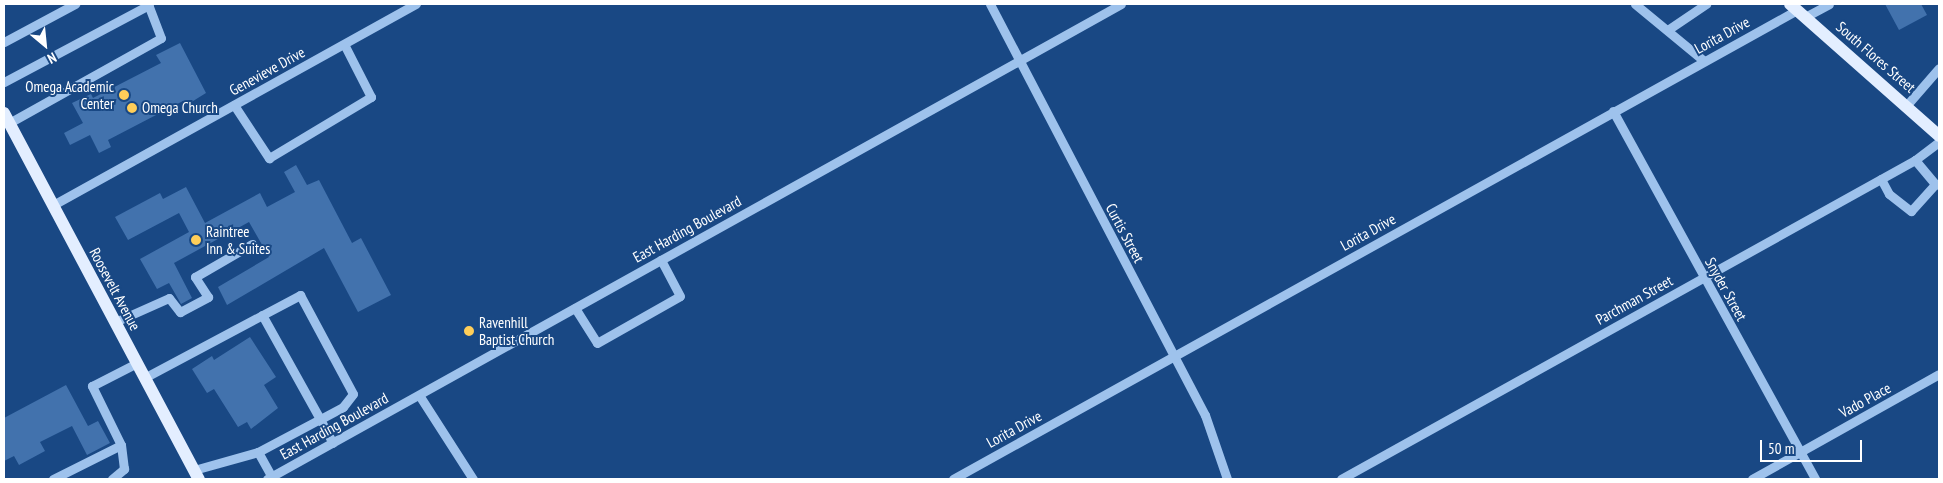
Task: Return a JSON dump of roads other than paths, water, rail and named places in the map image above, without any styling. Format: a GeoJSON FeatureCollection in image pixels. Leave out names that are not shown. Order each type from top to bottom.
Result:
{"type":"FeatureCollection","features":[{"type":"Feature","properties":{"kind":"main road","name":"South Flores Street"},"geometry":{"type":"LineString","coordinates":[[1797,10],[1939,136]]}},
{"type":"Feature","properties":{"kind":"main road","name":"Roosevelt Avenue"},"geometry":{"type":"LineString","coordinates":[[6,118],[196,474]]}},
{"type":"Feature","properties":{"kind":"street"},"geometry":{"type":"LineString","coordinates":[[4,42],[75,4]]}},
{"type":"Feature","properties":{"kind":"street"},"geometry":{"type":"LineString","coordinates":[[4,82],[148,4],[161,38],[6,118]]}},
{"type":"Feature","properties":{"kind":"street","name":"Genevieve Drive"},"geometry":{"type":"LineString","coordinates":[[53,205],[416,4]]}},
{"type":"Feature","properties":{"kind":"street","name":"Curtis Street"},"geometry":{"type":"LineString","coordinates":[[990,4],[1205,415],[1225,479]]}},
{"type":"Feature","properties":{"kind":"street","name":"East Harding Boulevard"},"geometry":{"type":"LineString","coordinates":[[270,478],[1121,4]]}},
{"type":"Feature","properties":{"kind":"street"},"geometry":{"type":"LineString","coordinates":[[1635,4],[1669,29],[1703,60]]}},
{"type":"Feature","properties":{"kind":"street"},"geometry":{"type":"LineString","coordinates":[[1669,29],[1706,4]]}},
{"type":"Feature","properties":{"kind":"street","name":"Lorita Drive"},"geometry":{"type":"LineString","coordinates":[[953,479],[1703,60],[1797,10],[1829,4]]}},
{"type":"Feature","properties":{"kind":"street"},"geometry":{"type":"LineString","coordinates":[[234,105],[269,158],[371,97],[344,44]]}},
{"type":"Feature","properties":{"kind":"street"},"geometry":{"type":"LineString","coordinates":[[1906,106],[1939,68]]}},
{"type":"Feature","properties":{"kind":"street","name":"Snyder Street"},"geometry":{"type":"LineString","coordinates":[[1613,111],[1815,479]]}},
{"type":"Feature","properties":{"kind":"street","name":"Parchman Street"},"geometry":{"type":"LineString","coordinates":[[1341,479],[1915,160],[1939,142]]}},
{"type":"Feature","properties":{"kind":"street"},"geometry":{"type":"LineString","coordinates":[[1881,179],[1890,194],[1911,211],[1937,184],[1915,160]]}},
{"type":"Feature","properties":{"kind":"street"},"geometry":{"type":"LineString","coordinates":[[115,322],[169,298],[180,312],[208,297],[196,277],[252,244]]}},
{"type":"Feature","properties":{"kind":"street"},"geometry":{"type":"LineString","coordinates":[[575,308],[597,343],[680,296],[661,260]]}},
{"type":"Feature","properties":{"kind":"street"},"geometry":{"type":"LineString","coordinates":[[144,378],[300,295],[353,394],[344,407],[258,452],[196,474]]}},
{"type":"Feature","properties":{"kind":"street"},"geometry":{"type":"LineString","coordinates":[[262,315],[334,443]]}},
{"type":"Feature","properties":{"kind":"street"},"geometry":{"type":"LineString","coordinates":[[112,479],[124,469],[121,445],[92,386],[137,364]]}},
{"type":"Feature","properties":{"kind":"street","name":"Vado Place"},"geometry":{"type":"LineString","coordinates":[[1752,479],[1939,374]]}},
{"type":"Feature","properties":{"kind":"street"},"geometry":{"type":"LineString","coordinates":[[419,395],[473,479]]}},
{"type":"Feature","properties":{"kind":"street"},"geometry":{"type":"LineString","coordinates":[[53,479],[121,445]]}},
{"type":"Feature","properties":{"kind":"street"},"geometry":{"type":"LineString","coordinates":[[258,452],[270,478]]}},
{"type":"Feature","properties":{"kind":"place","name":"Omega Academic Center"},"geometry":{"type":"Point","coordinates":[124,95]}},
{"type":"Feature","properties":{"kind":"place","name":"Omega Church"},"geometry":{"type":"Point","coordinates":[132,108]}},
{"type":"Feature","properties":{"kind":"place","name":"Raintree Inn & Suites"},"geometry":{"type":"Point","coordinates":[196,240]}},
{"type":"Feature","properties":{"kind":"place","name":"Ravenhill Baptist Church"},"geometry":{"type":"Point","coordinates":[469,331]}}]}
